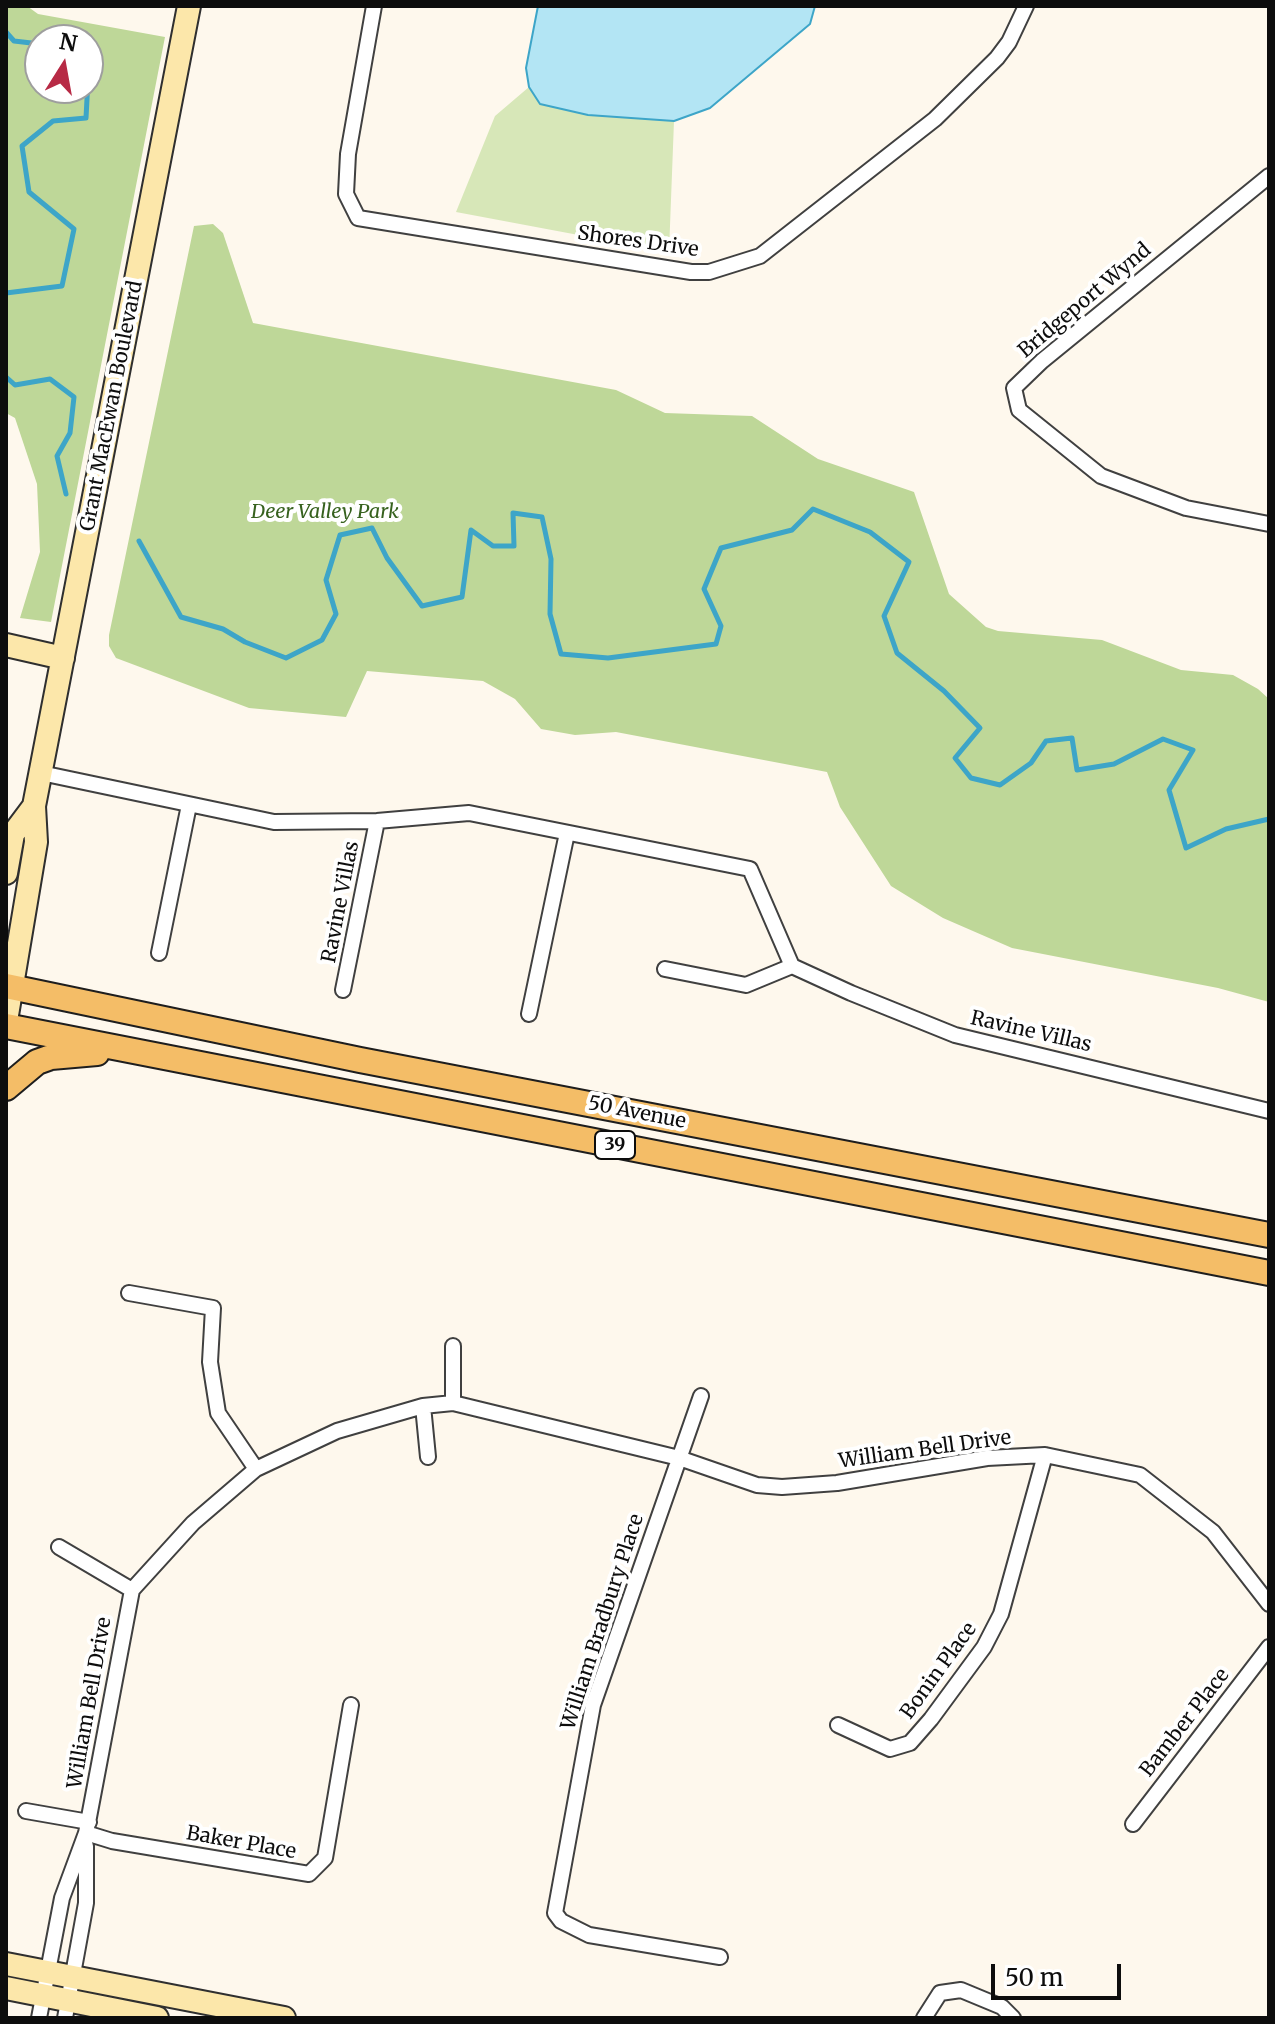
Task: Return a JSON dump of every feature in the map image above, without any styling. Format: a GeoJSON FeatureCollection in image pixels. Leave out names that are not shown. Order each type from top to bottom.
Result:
{"type":"FeatureCollection","features":[{"type":"Feature","properties":{"kind":"main road","name":"Grant MacEwan Boulevard"},"geometry":{"type":"LineString","coordinates":[[6,1024],[9,986],[36,842],[34,806],[189,6]]}},
{"type":"Feature","properties":{"kind":"main road"},"geometry":{"type":"LineString","coordinates":[[6,645],[63,658]]}},
{"type":"Feature","properties":{"kind":"main road","name":"Grant MacEwan Boulevard"},"geometry":{"type":"LineString","coordinates":[[6,873],[13,834],[34,806]]}},
{"type":"Feature","properties":{"kind":"main road","name":"50 Avenue"},"geometry":{"type":"LineString","coordinates":[[9,986],[360,1060],[1269,1235]]}},
{"type":"Feature","properties":{"kind":"main road","name":"50 Avenue"},"geometry":{"type":"LineString","coordinates":[[6,1024],[1269,1273]]}},
{"type":"Feature","properties":{"kind":"main road"},"geometry":{"type":"LineString","coordinates":[[6,1088],[23,1071],[51,1057],[132,1051]]}},
{"type":"Feature","properties":{"kind":"main road"},"geometry":{"type":"LineString","coordinates":[[6,1964],[284,2018]]}},
{"type":"Feature","properties":{"kind":"main road"},"geometry":{"type":"LineString","coordinates":[[6,1988],[41,2007],[157,2018]]}},
{"type":"Feature","properties":{"kind":"street","name":"Shores Drive"},"geometry":{"type":"LineString","coordinates":[[374,6],[348,154],[346,194],[358,218],[709,272],[760,256],[935,119],[997,58],[1009,42],[1026,6]]}},
{"type":"Feature","properties":{"kind":"street","name":"Bridgeport Wynd"},"geometry":{"type":"LineString","coordinates":[[1269,176],[1042,361],[1014,388],[1019,410],[1101,476],[1186,508],[1269,524]]}},
{"type":"Feature","properties":{"kind":"street","name":"Ravine Villas"},"geometry":{"type":"LineString","coordinates":[[41,773],[274,822],[377,821],[469,813],[750,869],[792,966],[955,1035],[1269,1111]]}},
{"type":"Feature","properties":{"kind":"street"},"geometry":{"type":"LineString","coordinates":[[159,953],[189,805]]}},
{"type":"Feature","properties":{"kind":"street","name":"Ravine Villas"},"geometry":{"type":"LineString","coordinates":[[343,990],[377,821]]}},
{"type":"Feature","properties":{"kind":"street"},"geometry":{"type":"LineString","coordinates":[[529,1014],[567,833]]}},
{"type":"Feature","properties":{"kind":"street"},"geometry":{"type":"LineString","coordinates":[[665,969],[746,985],[792,966]]}},
{"type":"Feature","properties":{"kind":"street"},"geometry":{"type":"LineString","coordinates":[[129,1293],[213,1308],[210,1362],[218,1413],[256,1469]]}},
{"type":"Feature","properties":{"kind":"street"},"geometry":{"type":"LineString","coordinates":[[453,1346],[453,1403]]}},
{"type":"Feature","properties":{"kind":"street"},"geometry":{"type":"LineString","coordinates":[[679,1458],[701,1396]]}},
{"type":"Feature","properties":{"kind":"street","name":"William Bell Drive"},"geometry":{"type":"LineString","coordinates":[[67,2010],[86,1903],[88,1828],[132,1590],[193,1523],[256,1469],[337,1431],[423,1406],[453,1403],[679,1458],[739,1480],[782,1487],[837,1483],[987,1458],[1045,1455],[1140,1475],[1213,1532],[1269,1604]]}},
{"type":"Feature","properties":{"kind":"street"},"geometry":{"type":"LineString","coordinates":[[423,1406],[428,1457]]}},
{"type":"Feature","properties":{"kind":"street","name":"Bonin Place"},"geometry":{"type":"LineString","coordinates":[[838,1725],[890,1749],[910,1743],[931,1719],[984,1647],[1001,1614],[1045,1455]]}},
{"type":"Feature","properties":{"kind":"street","name":"William Bradbury Place"},"geometry":{"type":"LineString","coordinates":[[679,1458],[593,1705],[555,1913],[561,1921],[589,1935],[720,1957]]}},
{"type":"Feature","properties":{"kind":"street"},"geometry":{"type":"LineString","coordinates":[[59,1547],[132,1590]]}},
{"type":"Feature","properties":{"kind":"street","name":"Bamber Place"},"geometry":{"type":"LineString","coordinates":[[1133,1824],[1269,1647]]}},
{"type":"Feature","properties":{"kind":"street","name":"Baker Place"},"geometry":{"type":"LineString","coordinates":[[88,1828],[309,1874],[325,1858],[351,1705]]}},
{"type":"Feature","properties":{"kind":"street"},"geometry":{"type":"LineString","coordinates":[[26,1811],[88,1828]]}},
{"type":"Feature","properties":{"kind":"street","name":"William Bell Drive"},"geometry":{"type":"LineString","coordinates":[[41,2007],[62,1898],[88,1828]]}},
{"type":"Feature","properties":{"kind":"street"},"geometry":{"type":"LineString","coordinates":[[924,2018],[940,1993],[961,1990],[1002,2007],[1013,2018]]}},
{"type":"Feature","properties":{"kind":"green space"},"geometry":{"type":"Polygon","coordinates":[[[6,6],[27,6],[38,14],[93,24],[24,24],[24,104],[104,104],[104,26],[165,37],[51,622],[20,618],[40,552],[37,484],[15,418],[6,413],[6,6]]]}},
{"type":"Feature","properties":{"kind":"green space"},"geometry":{"type":"Polygon","coordinates":[[[529,87],[540,104],[588,115],[674,121],[669,252],[456,212],[495,116],[529,87]]]}},
{"type":"Feature","properties":{"kind":"green space","name":"Deer Valley Park"},"geometry":{"type":"Polygon","coordinates":[[[213,224],[223,233],[253,323],[616,390],[665,413],[752,416],[818,459],[914,492],[949,594],[986,627],[998,631],[1102,640],[1181,670],[1233,675],[1258,689],[1269,699],[1269,1002],[1218,988],[1012,948],[943,918],[891,886],[840,807],[827,772],[616,732],[575,735],[541,729],[515,699],[483,681],[367,671],[346,717],[249,708],[116,658],[109,646],[109,635],[194,226],[213,224]]]}},
{"type":"Feature","properties":{"kind":"water"},"geometry":{"type":"Polygon","coordinates":[[[538,6],[815,6],[810,24],[710,108],[674,121],[588,115],[540,104],[529,87],[526,68],[538,6]]]}},
{"type":"Feature","properties":{"kind":"waterway"},"geometry":{"type":"LineString","coordinates":[[6,32],[14,41],[24,42]]}},
{"type":"Feature","properties":{"kind":"waterway"},"geometry":{"type":"LineString","coordinates":[[6,293],[62,286],[74,229],[29,192],[22,146],[53,121],[86,118],[87,104]]}},
{"type":"Feature","properties":{"kind":"waterway"},"geometry":{"type":"LineString","coordinates":[[6,377],[15,385],[50,379],[74,397],[70,433],[57,456],[66,494]]}},
{"type":"Feature","properties":{"kind":"waterway"},"geometry":{"type":"LineString","coordinates":[[139,541],[181,617],[223,629],[245,642],[286,658],[322,640],[336,614],[326,580],[340,535],[372,528],[387,558],[422,606],[462,597],[471,530],[493,546],[514,546],[513,513],[542,517],[551,559],[550,614],[561,654],[608,658],[716,644],[721,626],[704,589],[721,548],[792,530],[813,509],[870,532],[909,562],[884,616],[897,653],[944,691],[980,728],[955,758],[971,778],[1000,785],[1031,763],[1046,741],[1072,738],[1077,770],[1114,764],[1163,739],[1193,750],[1169,790],[1186,848],[1226,829],[1269,819]]}}]}
